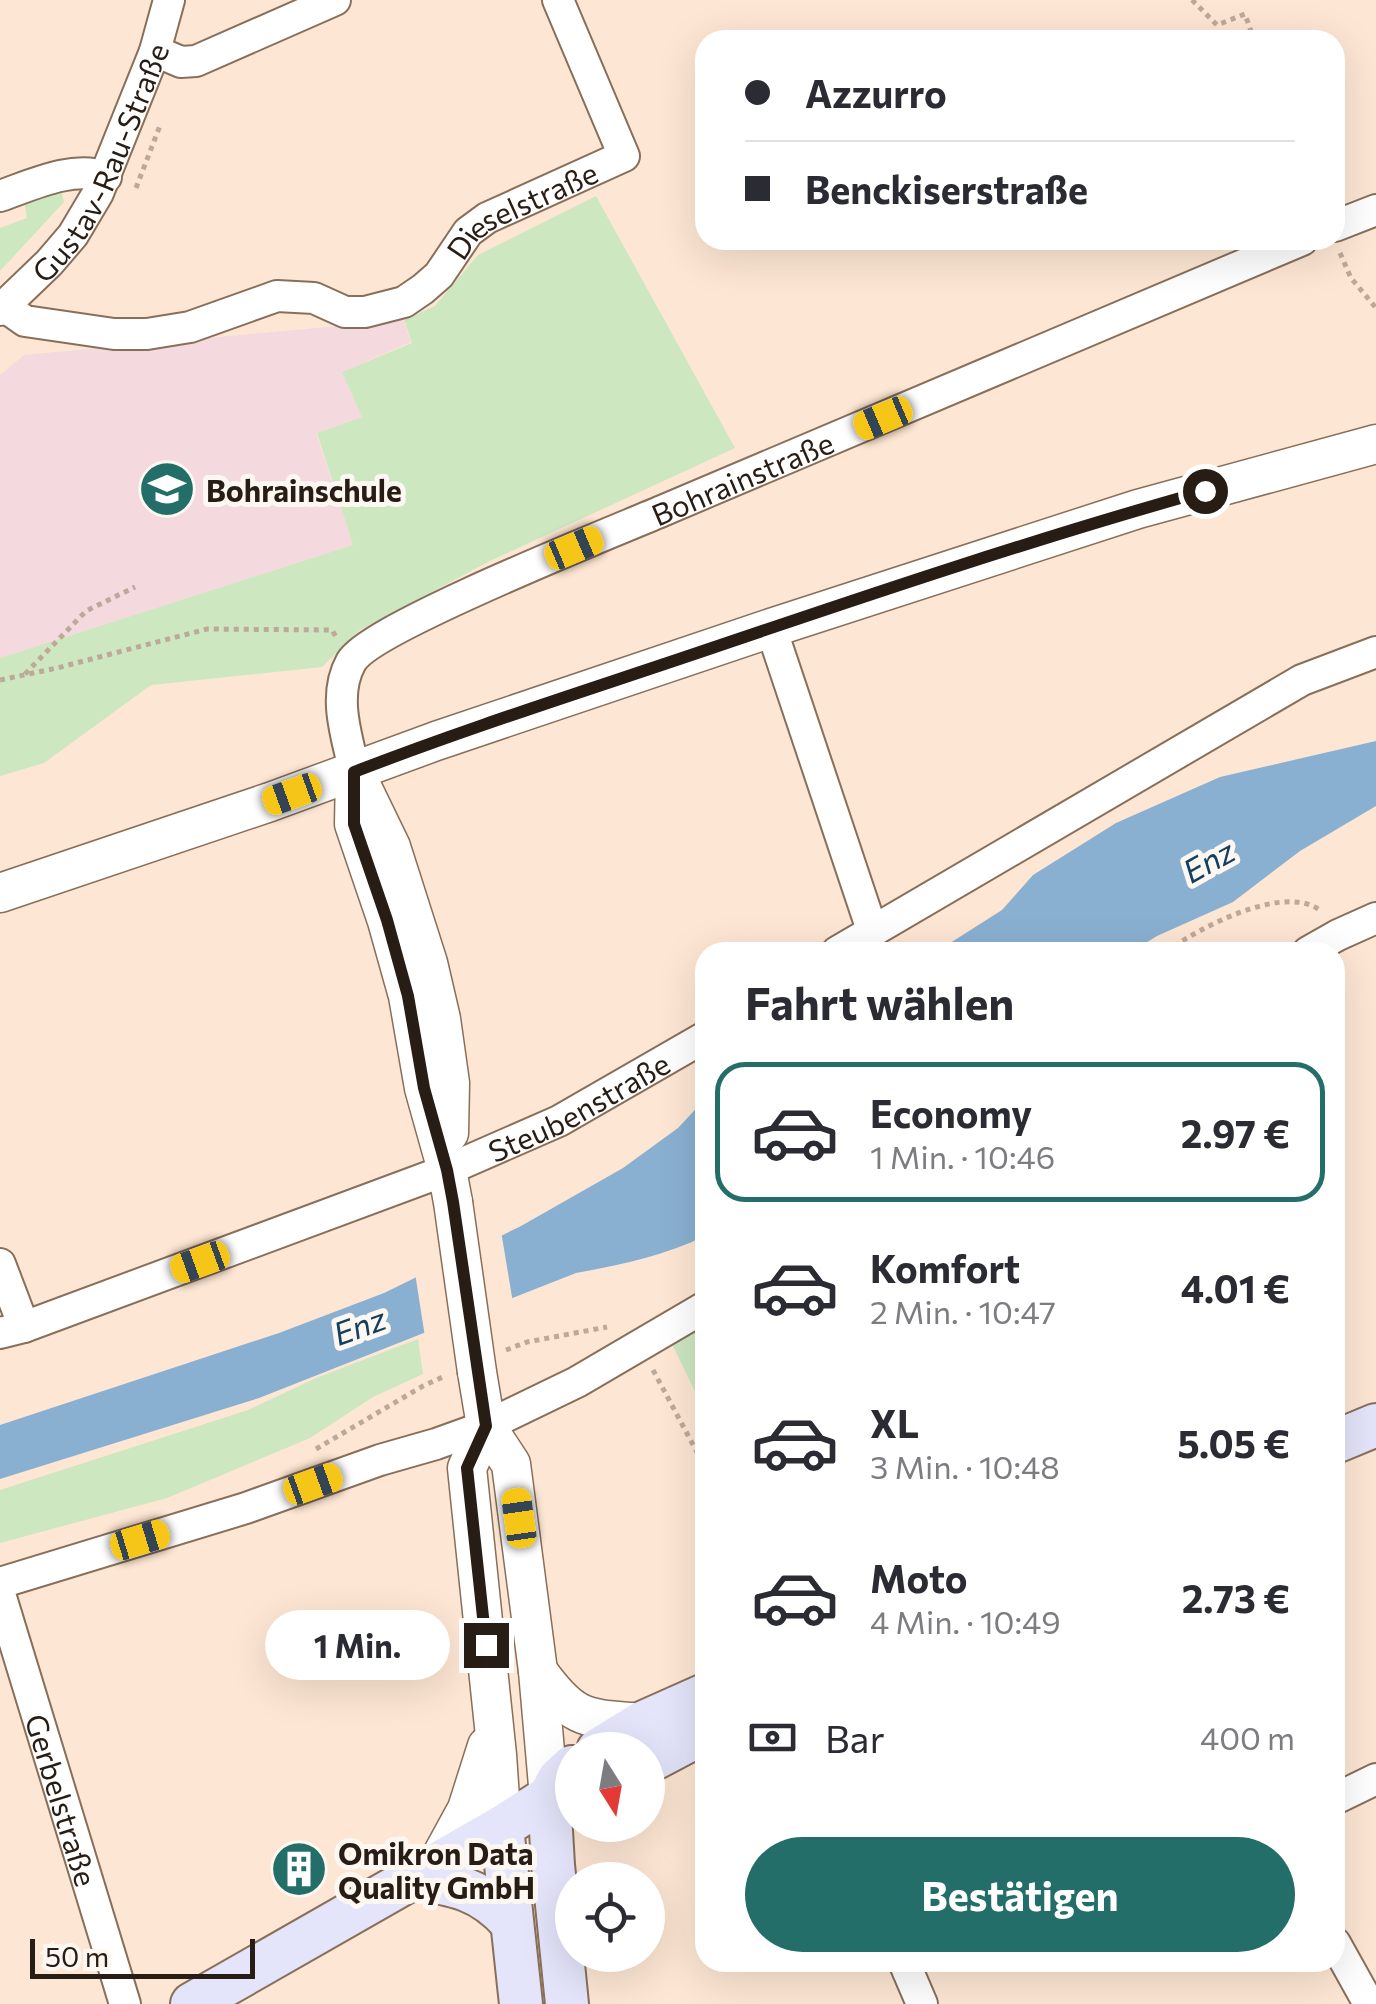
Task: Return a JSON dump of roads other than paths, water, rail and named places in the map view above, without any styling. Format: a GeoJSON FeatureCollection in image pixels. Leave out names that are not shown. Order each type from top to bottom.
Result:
{"type":"FeatureCollection","features":[{"type":"Feature","properties":{"kind":"main road"},"geometry":{"type":"LineString","coordinates":[[1345,1438],[1376,1425]]}},
{"type":"Feature","properties":{"kind":"main road"},"geometry":{"type":"LineString","coordinates":[[659,1732],[695,1703]]}},
{"type":"Feature","properties":{"kind":"main road"},"geometry":{"type":"LineString","coordinates":[[665,1739],[695,1734]]}},
{"type":"Feature","properties":{"kind":"main road"},"geometry":{"type":"LineString","coordinates":[[192,2004],[555,1793]]}},
{"type":"Feature","properties":{"kind":"main road"},"geometry":{"type":"LineString","coordinates":[[502,1827],[521,2004]]}},
{"type":"Feature","properties":{"kind":"main road"},"geometry":{"type":"LineString","coordinates":[[556,1842],[552,1865],[566,2004]]}},
{"type":"Feature","properties":{"kind":"main road"},"geometry":{"type":"LineString","coordinates":[[424,1871],[483,1896],[512,1922]]}},
{"type":"Feature","properties":{"kind":"street","name":"Gustav-Rau-Straße"},"geometry":{"type":"LineString","coordinates":[[169,0],[155,51],[106,177],[86,216],[49,264],[2,309],[26,321],[114,334],[147,334],[204,322],[277,296]]}},
{"type":"Feature","properties":{"kind":"street"},"geometry":{"type":"LineString","coordinates":[[155,51],[180,62],[196,61],[335,0]]}},
{"type":"Feature","properties":{"kind":"street","name":"Dieselstraße"},"geometry":{"type":"LineString","coordinates":[[277,296],[314,298],[345,312],[365,312],[404,302],[439,275],[468,232],[487,218],[624,156],[558,0]]}},
{"type":"Feature","properties":{"kind":"street"},"geometry":{"type":"LineString","coordinates":[[0,196],[48,179],[94,173],[106,177]]}},
{"type":"Feature","properties":{"kind":"street"},"geometry":{"type":"LineString","coordinates":[[1345,222],[1376,210]]}},
{"type":"Feature","properties":{"kind":"street","name":"Bohrainstraße"},"geometry":{"type":"LineString","coordinates":[[354,772],[342,716],[342,691],[352,660],[386,635],[574,548],[1278,250]]}},
{"type":"Feature","properties":{"kind":"street"},"geometry":{"type":"LineString","coordinates":[[0,893],[771,628],[1138,510],[1374,451]]}},
{"type":"Feature","properties":{"kind":"street"},"geometry":{"type":"LineString","coordinates":[[771,628],[872,930]]}},
{"type":"Feature","properties":{"kind":"street"},"geometry":{"type":"LineString","coordinates":[[853,942],[1302,680],[1376,652]]}},
{"type":"Feature","properties":{"kind":"street"},"geometry":{"type":"LineString","coordinates":[[354,772],[392,846],[441,1019],[450,1083],[450,1186],[477,1372],[486,1426],[511,1464],[538,1672],[555,1744]]}},
{"type":"Feature","properties":{"kind":"street"},"geometry":{"type":"LineString","coordinates":[[1326,942],[1376,918]]}},
{"type":"Feature","properties":{"kind":"street","name":"Steubenstraße"},"geometry":{"type":"LineString","coordinates":[[12,1330],[450,1186],[695,1043]]}},
{"type":"Feature","properties":{"kind":"street"},"geometry":{"type":"LineString","coordinates":[[0,1264],[12,1330]]}},
{"type":"Feature","properties":{"kind":"street"},"geometry":{"type":"LineString","coordinates":[[0,1583],[246,1508],[486,1426],[578,1382],[695,1313]]}},
{"type":"Feature","properties":{"kind":"street"},"geometry":{"type":"LineString","coordinates":[[486,1426],[467,1468],[502,1827]]}},
{"type":"Feature","properties":{"kind":"street","name":"Gerbelstraße"},"geometry":{"type":"LineString","coordinates":[[0,1594],[125,2004]]}},
{"type":"Feature","properties":{"kind":"street"},"geometry":{"type":"LineString","coordinates":[[538,1672],[578,1714],[602,1720],[624,1732]]}},
{"type":"Feature","properties":{"kind":"street"},"geometry":{"type":"LineString","coordinates":[[424,1871],[467,1809],[493,1724]]}},
{"type":"Feature","properties":{"kind":"street"},"geometry":{"type":"LineString","coordinates":[[1345,1793],[1376,1779]]}},
{"type":"Feature","properties":{"kind":"street"},"geometry":{"type":"LineString","coordinates":[[1345,1961],[1369,2004]]}},
{"type":"Feature","properties":{"kind":"street"},"geometry":{"type":"LineString","coordinates":[[908,1972],[922,2004]]}},
{"type":"Feature","properties":{"kind":"water","name":"Enz"},"geometry":{"type":"Polygon","coordinates":[[[1376,741],[1376,806],[1300,851],[1233,902],[1147,942],[952,942],[1002,910],[1033,875],[1116,823],[1220,777],[1376,741]]]}},
{"type":"Feature","properties":{"kind":"water","name":"Enz"},"geometry":{"type":"Polygon","coordinates":[[[695,1110],[695,1240],[658,1254],[576,1273],[259,1398],[0,1479],[0,1425],[279,1333],[384,1293],[521,1226],[623,1168],[678,1128],[695,1110]]]}},
{"type":"Feature","properties":{"kind":"place","name":"Bohrainschule"},"geometry":{"type":"Point","coordinates":[167,489]}},
{"type":"Feature","properties":{"kind":"place","name":"Omikron Data Quality GmbH"},"geometry":{"type":"Point","coordinates":[299,1869]}}]}
